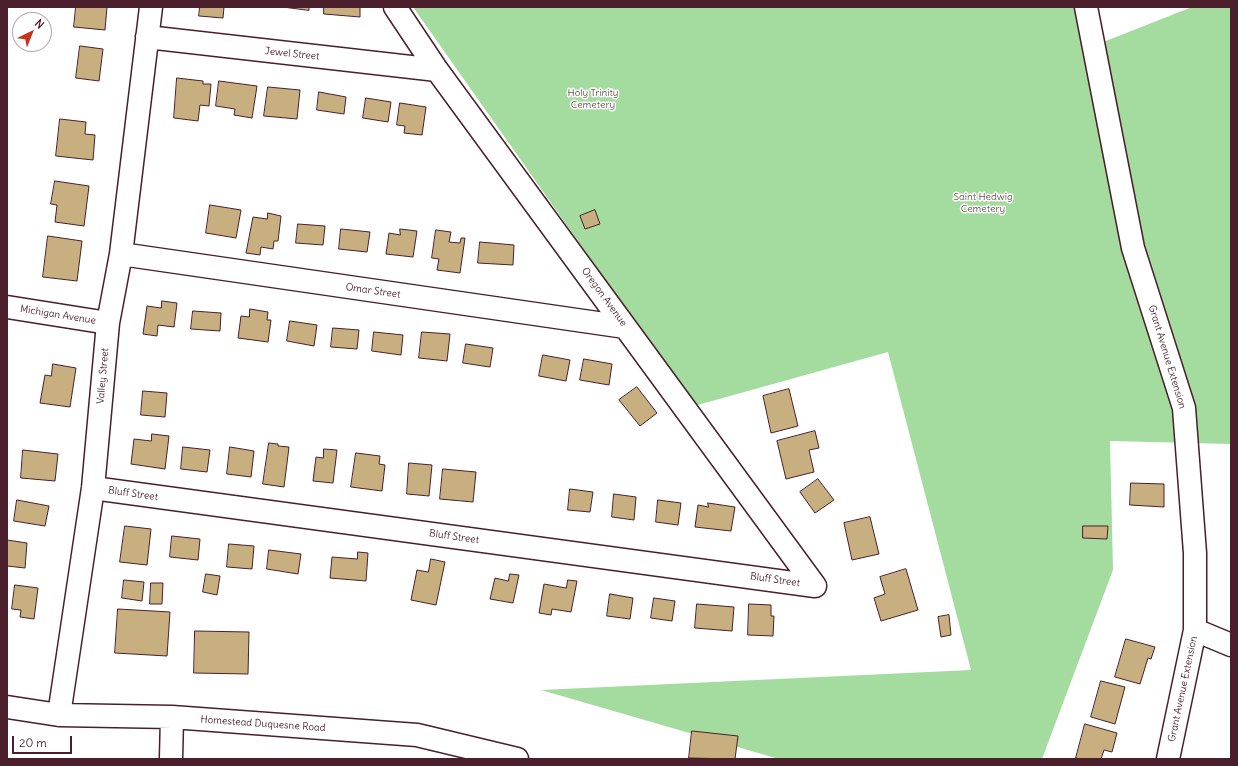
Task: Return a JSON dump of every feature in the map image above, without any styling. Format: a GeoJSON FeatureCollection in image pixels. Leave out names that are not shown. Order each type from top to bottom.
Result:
{"type":"FeatureCollection","features":[{"type":"Feature","properties":{"kind":"street","name":"Valley Street"},"geometry":{"type":"LineString","coordinates":[[59,715],[93,488],[108,323],[121,254],[151,7]]}},
{"type":"Feature","properties":{"kind":"street","name":"Oregon Avenue"},"geometry":{"type":"LineString","coordinates":[[395,7],[437,70],[815,586]]}},
{"type":"Feature","properties":{"kind":"street","name":"Grant Avenue Extension"},"geometry":{"type":"LineString","coordinates":[[1086,7],[1133,248],[1184,408],[1195,553],[1196,630],[1168,759]]}},
{"type":"Feature","properties":{"kind":"street","name":"Jewel Street"},"geometry":{"type":"LineString","coordinates":[[147,37],[437,70]]}},
{"type":"Feature","properties":{"kind":"street","name":"Omar Street"},"geometry":{"type":"LineString","coordinates":[[121,254],[626,327]]}},
{"type":"Feature","properties":{"kind":"street","name":"Michigan Avenue"},"geometry":{"type":"LineString","coordinates":[[7,307],[108,323]]}},
{"type":"Feature","properties":{"kind":"street","name":"Bluff Street"},"geometry":{"type":"LineString","coordinates":[[93,488],[815,586]]}},
{"type":"Feature","properties":{"kind":"street"},"geometry":{"type":"LineString","coordinates":[[1196,630],[1231,645]]}},
{"type":"Feature","properties":{"kind":"street","name":"Homestead Duquesne Road"},"geometry":{"type":"LineString","coordinates":[[7,707],[59,715],[172,717],[417,735],[517,759]]}},
{"type":"Feature","properties":{"kind":"street"},"geometry":{"type":"LineString","coordinates":[[171,759],[172,717]]}},
{"type":"Feature","properties":{"kind":"green space"},"geometry":{"type":"Polygon","coordinates":[[[413,7],[1075,7],[1083,50],[1192,7],[1231,7],[1231,444],[1110,441],[1113,570],[1042,759],[779,759],[541,690],[971,670],[888,352],[694,406],[413,7]]]}},
{"type":"Feature","properties":{"kind":"building"},"geometry":{"type":"Polygon","coordinates":[[[76,7],[107,7],[105,30],[74,27],[76,7]]]}},
{"type":"Feature","properties":{"kind":"building"},"geometry":{"type":"Polygon","coordinates":[[[200,7],[224,7],[223,18],[199,16],[200,7]]]}},
{"type":"Feature","properties":{"kind":"building"},"geometry":{"type":"Polygon","coordinates":[[[283,7],[309,7],[309,10],[283,7]]]}},
{"type":"Feature","properties":{"kind":"building"},"geometry":{"type":"Polygon","coordinates":[[[324,7],[360,7],[360,17],[324,14],[324,7]]]}},
{"type":"Feature","properties":{"kind":"building"},"geometry":{"type":"Polygon","coordinates":[[[80,46],[103,49],[99,81],[76,78],[80,46]]]}},
{"type":"Feature","properties":{"kind":"building"},"geometry":{"type":"Polygon","coordinates":[[[177,78],[203,81],[203,84],[211,84],[209,106],[200,105],[198,121],[174,118],[177,78]]]}},
{"type":"Feature","properties":{"kind":"building"},"geometry":{"type":"Polygon","coordinates":[[[219,81],[257,86],[252,118],[234,115],[235,109],[216,106],[219,81]]]}},
{"type":"Feature","properties":{"kind":"building"},"geometry":{"type":"Polygon","coordinates":[[[268,87],[300,90],[297,119],[264,116],[268,87]]]}},
{"type":"Feature","properties":{"kind":"building"},"geometry":{"type":"Polygon","coordinates":[[[319,92],[346,97],[344,114],[317,110],[319,92]]]}},
{"type":"Feature","properties":{"kind":"building"},"geometry":{"type":"Polygon","coordinates":[[[366,98],[391,102],[388,122],[363,118],[366,98]]]}},
{"type":"Feature","properties":{"kind":"building"},"geometry":{"type":"Polygon","coordinates":[[[400,103],[426,107],[422,135],[404,133],[405,126],[397,125],[400,103]]]}},
{"type":"Feature","properties":{"kind":"building"},"geometry":{"type":"Polygon","coordinates":[[[60,119],[86,122],[85,134],[95,135],[93,160],[56,156],[60,119]]]}},
{"type":"Feature","properties":{"kind":"building"},"geometry":{"type":"Polygon","coordinates":[[[55,181],[89,186],[84,226],[55,222],[57,205],[51,204],[55,181]]]}},
{"type":"Feature","properties":{"kind":"building"},"geometry":{"type":"Polygon","coordinates":[[[210,205],[241,210],[236,238],[206,233],[210,205]]]}},
{"type":"Feature","properties":{"kind":"building"},"geometry":{"type":"Polygon","coordinates":[[[595,210],[600,224],[585,229],[580,216],[595,210]]]}},
{"type":"Feature","properties":{"kind":"building"},"geometry":{"type":"Polygon","coordinates":[[[268,213],[281,216],[278,241],[274,241],[273,249],[261,247],[260,255],[246,253],[253,217],[267,219],[268,213]]]}},
{"type":"Feature","properties":{"kind":"building"},"geometry":{"type":"Polygon","coordinates":[[[298,224],[325,226],[323,245],[296,243],[298,224]]]}},
{"type":"Feature","properties":{"kind":"building"},"geometry":{"type":"Polygon","coordinates":[[[341,229],[370,232],[367,252],[339,249],[341,229]]]}},
{"type":"Feature","properties":{"kind":"building"},"geometry":{"type":"Polygon","coordinates":[[[400,229],[417,231],[413,257],[386,254],[389,233],[400,235],[400,229]]]}},
{"type":"Feature","properties":{"kind":"building"},"geometry":{"type":"Polygon","coordinates":[[[436,230],[451,232],[449,242],[460,243],[461,238],[465,238],[460,273],[437,270],[439,259],[432,258],[436,230]]]}},
{"type":"Feature","properties":{"kind":"building"},"geometry":{"type":"Polygon","coordinates":[[[48,236],[82,241],[77,281],[43,277],[48,236]]]}},
{"type":"Feature","properties":{"kind":"building"},"geometry":{"type":"Polygon","coordinates":[[[480,242],[514,245],[513,265],[478,263],[480,242]]]}},
{"type":"Feature","properties":{"kind":"building"},"geometry":{"type":"Polygon","coordinates":[[[162,301],[177,303],[174,327],[158,325],[157,336],[143,334],[147,306],[161,308],[162,301]]]}},
{"type":"Feature","properties":{"kind":"building"},"geometry":{"type":"Polygon","coordinates":[[[250,309],[268,312],[267,320],[271,320],[268,342],[238,338],[241,316],[249,317],[250,309]]]}},
{"type":"Feature","properties":{"kind":"building"},"geometry":{"type":"Polygon","coordinates":[[[193,311],[221,313],[220,331],[191,329],[193,311]]]}},
{"type":"Feature","properties":{"kind":"building"},"geometry":{"type":"Polygon","coordinates":[[[290,321],[317,325],[314,346],[287,341],[290,321]]]}},
{"type":"Feature","properties":{"kind":"building"},"geometry":{"type":"Polygon","coordinates":[[[333,328],[359,330],[357,349],[331,347],[333,328]]]}},
{"type":"Feature","properties":{"kind":"building"},"geometry":{"type":"Polygon","coordinates":[[[374,332],[403,335],[401,355],[372,351],[374,332]]]}},
{"type":"Feature","properties":{"kind":"building"},"geometry":{"type":"Polygon","coordinates":[[[422,332],[450,334],[447,361],[419,358],[422,332]]]}},
{"type":"Feature","properties":{"kind":"building"},"geometry":{"type":"Polygon","coordinates":[[[466,344],[493,348],[490,367],[463,363],[466,344]]]}},
{"type":"Feature","properties":{"kind":"building"},"geometry":{"type":"Polygon","coordinates":[[[543,355],[570,360],[566,381],[539,376],[543,355]]]}},
{"type":"Feature","properties":{"kind":"building"},"geometry":{"type":"Polygon","coordinates":[[[584,359],[612,364],[609,385],[580,380],[584,359]]]}},
{"type":"Feature","properties":{"kind":"building"},"geometry":{"type":"Polygon","coordinates":[[[53,364],[76,368],[70,407],[40,403],[45,375],[51,376],[53,364]]]}},
{"type":"Feature","properties":{"kind":"building"},"geometry":{"type":"Polygon","coordinates":[[[637,387],[657,413],[640,426],[619,400],[637,387]]]}},
{"type":"Feature","properties":{"kind":"building"},"geometry":{"type":"Polygon","coordinates":[[[789,389],[798,426],[771,433],[763,396],[789,389]]]}},
{"type":"Feature","properties":{"kind":"building"},"geometry":{"type":"Polygon","coordinates":[[[143,391],[167,393],[165,417],[141,415],[143,391]]]}},
{"type":"Feature","properties":{"kind":"building"},"geometry":{"type":"Polygon","coordinates":[[[815,431],[819,448],[809,450],[814,472],[786,479],[777,441],[815,431]]]}},
{"type":"Feature","properties":{"kind":"building"},"geometry":{"type":"Polygon","coordinates":[[[152,434],[169,436],[165,469],[131,464],[134,439],[151,441],[152,434]]]}},
{"type":"Feature","properties":{"kind":"building"},"geometry":{"type":"Polygon","coordinates":[[[269,443],[289,447],[284,487],[263,484],[269,443]]]}},
{"type":"Feature","properties":{"kind":"building"},"geometry":{"type":"Polygon","coordinates":[[[183,447],[210,450],[207,472],[181,469],[183,447]]]}},
{"type":"Feature","properties":{"kind":"building"},"geometry":{"type":"Polygon","coordinates":[[[230,447],[254,451],[251,477],[227,474],[230,447]]]}},
{"type":"Feature","properties":{"kind":"building"},"geometry":{"type":"Polygon","coordinates":[[[324,449],[337,450],[333,483],[313,481],[316,457],[323,458],[324,449]]]}},
{"type":"Feature","properties":{"kind":"building"},"geometry":{"type":"Polygon","coordinates":[[[23,450],[58,454],[55,481],[21,478],[23,450]]]}},
{"type":"Feature","properties":{"kind":"building"},"geometry":{"type":"Polygon","coordinates":[[[356,453],[380,456],[379,464],[385,465],[382,491],[351,487],[356,453]]]}},
{"type":"Feature","properties":{"kind":"building"},"geometry":{"type":"Polygon","coordinates":[[[409,463],[432,465],[429,496],[407,494],[409,463]]]}},
{"type":"Feature","properties":{"kind":"building"},"geometry":{"type":"Polygon","coordinates":[[[443,469],[476,472],[473,502],[440,499],[443,469]]]}},
{"type":"Feature","properties":{"kind":"building"},"geometry":{"type":"Polygon","coordinates":[[[818,479],[834,500],[815,513],[800,492],[818,479]]]}},
{"type":"Feature","properties":{"kind":"building"},"geometry":{"type":"Polygon","coordinates":[[[1131,483],[1164,484],[1164,507],[1130,505],[1131,483]]]}},
{"type":"Feature","properties":{"kind":"building"},"geometry":{"type":"Polygon","coordinates":[[[570,489],[593,492],[590,512],[568,510],[570,489]]]}},
{"type":"Feature","properties":{"kind":"building"},"geometry":{"type":"Polygon","coordinates":[[[614,494],[636,497],[634,520],[612,517],[614,494]]]}},
{"type":"Feature","properties":{"kind":"building"},"geometry":{"type":"Polygon","coordinates":[[[17,500],[49,506],[45,526],[14,521],[17,500]]]}},
{"type":"Feature","properties":{"kind":"building"},"geometry":{"type":"Polygon","coordinates":[[[658,500],[681,503],[678,525],[656,522],[658,500]]]}},
{"type":"Feature","properties":{"kind":"building"},"geometry":{"type":"Polygon","coordinates":[[[708,503],[735,507],[731,531],[695,527],[698,505],[708,507],[708,503]]]}},
{"type":"Feature","properties":{"kind":"building"},"geometry":{"type":"Polygon","coordinates":[[[870,517],[879,554],[852,560],[844,523],[870,517]]]}},
{"type":"Feature","properties":{"kind":"building"},"geometry":{"type":"Polygon","coordinates":[[[125,526],[151,529],[147,565],[120,562],[125,526]]]}},
{"type":"Feature","properties":{"kind":"building"},"geometry":{"type":"Polygon","coordinates":[[[1083,526],[1108,526],[1107,539],[1083,538],[1083,526]]]}},
{"type":"Feature","properties":{"kind":"building"},"geometry":{"type":"Polygon","coordinates":[[[172,536],[200,539],[198,560],[170,557],[172,536]]]}},
{"type":"Feature","properties":{"kind":"building"},"geometry":{"type":"Polygon","coordinates":[[[7,540],[27,543],[25,568],[7,566],[7,540]]]}},
{"type":"Feature","properties":{"kind":"building"},"geometry":{"type":"Polygon","coordinates":[[[229,544],[254,546],[252,569],[227,567],[229,544]]]}},
{"type":"Feature","properties":{"kind":"building"},"geometry":{"type":"Polygon","coordinates":[[[269,550],[301,554],[298,574],[267,569],[269,550]]]}},
{"type":"Feature","properties":{"kind":"building"},"geometry":{"type":"Polygon","coordinates":[[[358,552],[368,553],[366,581],[330,578],[332,557],[357,559],[358,552]]]}},
{"type":"Feature","properties":{"kind":"building"},"geometry":{"type":"Polygon","coordinates":[[[431,559],[445,562],[436,605],[411,600],[417,570],[428,572],[431,559]]]}},
{"type":"Feature","properties":{"kind":"building"},"geometry":{"type":"Polygon","coordinates":[[[906,569],[918,610],[881,621],[874,598],[885,594],[880,577],[906,569]]]}},
{"type":"Feature","properties":{"kind":"building"},"geometry":{"type":"Polygon","coordinates":[[[206,574],[220,576],[217,595],[203,592],[206,574]]]}},
{"type":"Feature","properties":{"kind":"building"},"geometry":{"type":"Polygon","coordinates":[[[510,574],[519,575],[513,603],[490,599],[495,578],[508,581],[510,574]]]}},
{"type":"Feature","properties":{"kind":"building"},"geometry":{"type":"Polygon","coordinates":[[[124,580],[144,582],[142,601],[122,598],[124,580]]]}},
{"type":"Feature","properties":{"kind":"building"},"geometry":{"type":"Polygon","coordinates":[[[568,580],[577,581],[571,612],[552,609],[551,615],[539,613],[544,584],[566,588],[568,580]]]}},
{"type":"Feature","properties":{"kind":"building"},"geometry":{"type":"Polygon","coordinates":[[[151,583],[163,583],[162,604],[150,604],[151,583]]]}},
{"type":"Feature","properties":{"kind":"building"},"geometry":{"type":"Polygon","coordinates":[[[15,585],[38,588],[34,619],[20,617],[21,610],[12,609],[15,585]]]}},
{"type":"Feature","properties":{"kind":"building"},"geometry":{"type":"Polygon","coordinates":[[[610,594],[633,598],[630,619],[607,616],[610,594]]]}},
{"type":"Feature","properties":{"kind":"building"},"geometry":{"type":"Polygon","coordinates":[[[654,598],[675,601],[672,621],[651,618],[654,598]]]}},
{"type":"Feature","properties":{"kind":"building"},"geometry":{"type":"Polygon","coordinates":[[[697,604],[734,607],[732,631],[695,628],[697,604]]]}},
{"type":"Feature","properties":{"kind":"building"},"geometry":{"type":"Polygon","coordinates":[[[749,604],[771,605],[771,616],[774,616],[773,636],[748,635],[749,604]]]}},
{"type":"Feature","properties":{"kind":"building"},"geometry":{"type":"Polygon","coordinates":[[[118,609],[170,612],[167,656],[115,653],[118,609]]]}},
{"type":"Feature","properties":{"kind":"building"},"geometry":{"type":"Polygon","coordinates":[[[949,615],[951,635],[941,637],[938,617],[949,615]]]}},
{"type":"Feature","properties":{"kind":"building"},"geometry":{"type":"Polygon","coordinates":[[[195,631],[249,632],[248,674],[194,673],[195,631]]]}},
{"type":"Feature","properties":{"kind":"building"},"geometry":{"type":"Polygon","coordinates":[[[1126,639],[1155,647],[1151,659],[1148,658],[1140,684],[1115,677],[1126,639]]]}},
{"type":"Feature","properties":{"kind":"building"},"geometry":{"type":"Polygon","coordinates":[[[1101,681],[1125,687],[1115,724],[1091,717],[1101,681]]]}},
{"type":"Feature","properties":{"kind":"building"},"geometry":{"type":"Polygon","coordinates":[[[1085,724],[1117,733],[1112,752],[1104,750],[1101,759],[1076,758],[1085,724]]]}},
{"type":"Feature","properties":{"kind":"building"},"geometry":{"type":"Polygon","coordinates":[[[692,731],[738,736],[735,759],[689,758],[692,731]]]}},
{"type":"Feature","properties":{"kind":"park label","name":"Holy Trinity Cemetery"},"geometry":{"type":"Point","coordinates":[593,98]}},
{"type":"Feature","properties":{"kind":"park label","name":"Saint Hedwig Cemetery"},"geometry":{"type":"Point","coordinates":[983,202]}}]}
